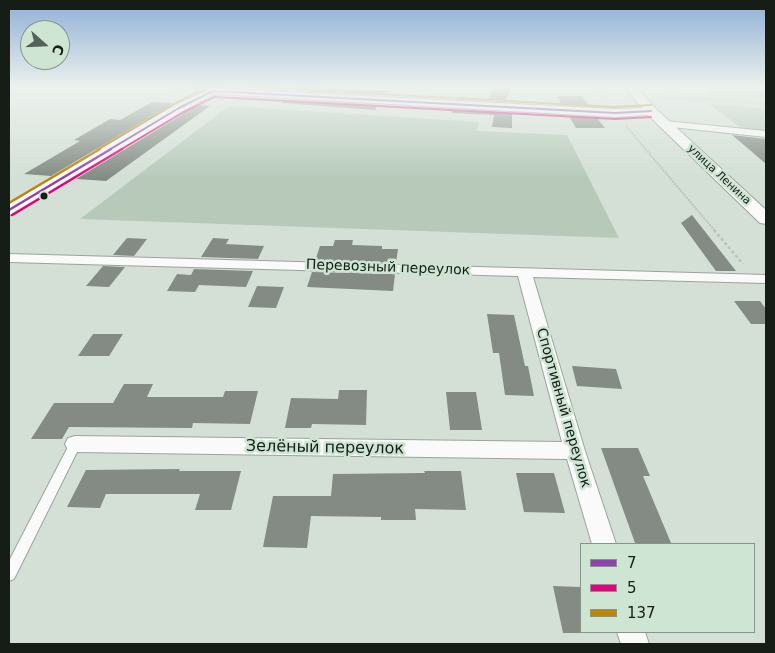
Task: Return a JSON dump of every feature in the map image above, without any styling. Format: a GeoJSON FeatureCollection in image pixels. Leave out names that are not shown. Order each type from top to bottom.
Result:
{"type":"FeatureCollection","features":[{"type":"Feature","properties":{"kind":"main road"},"geometry":{"type":"LineString","coordinates":[[9,210],[163,117]]}},
{"type":"Feature","properties":{"kind":"main road","name":"улица Ленина"},"geometry":{"type":"LineString","coordinates":[[658,117],[766,219]]}},
{"type":"Feature","properties":{"kind":"street"},"geometry":{"type":"LineString","coordinates":[[665,124],[766,134]]}},
{"type":"Feature","properties":{"kind":"street","name":"Перевозный переулок"},"geometry":{"type":"LineString","coordinates":[[9,258],[761,279]]}},
{"type":"Feature","properties":{"kind":"street","name":"Спортивный переулок"},"geometry":{"type":"LineString","coordinates":[[524,272],[574,451],[604,543]]}},
{"type":"Feature","properties":{"kind":"street","name":"Зелёный переулок"},"geometry":{"type":"LineString","coordinates":[[75,444],[574,451]]}},
{"type":"Feature","properties":{"kind":"lane"},"geometry":{"type":"LineString","coordinates":[[9,574],[75,444]]}},
{"type":"Feature","properties":{"kind":"path"},"geometry":{"type":"LineString","coordinates":[[619,117],[761,279]]}},
{"type":"Feature","properties":{"kind":"shaded area"},"geometry":{"type":"Polygon","coordinates":[[[214,117],[408,117],[479,122],[477,131],[567,135],[619,238],[80,219],[214,117]]]}},
{"type":"Feature","properties":{"kind":"shaded area"},"geometry":{"type":"Polygon","coordinates":[[[727,117],[766,117],[766,131],[741,128],[727,117]]]}},
{"type":"Feature","properties":{"kind":"building"},"geometry":{"type":"Polygon","coordinates":[[[124,117],[150,117],[51,176],[24,174],[80,141],[74,140],[110,119],[120,120],[124,117]]]}},
{"type":"Feature","properties":{"kind":"building"},"geometry":{"type":"Polygon","coordinates":[[[177,117],[194,117],[106,181],[76,179],[177,117]]]}},
{"type":"Feature","properties":{"kind":"building"},"geometry":{"type":"Polygon","coordinates":[[[494,117],[512,117],[512,128],[492,127],[494,117]]]}},
{"type":"Feature","properties":{"kind":"building"},"geometry":{"type":"Polygon","coordinates":[[[570,117],[597,118],[605,128],[576,128],[570,117]]]}},
{"type":"Feature","properties":{"kind":"building"},"geometry":{"type":"Polygon","coordinates":[[[732,135],[766,139],[766,164],[751,151],[732,135]]]}},
{"type":"Feature","properties":{"kind":"building"},"geometry":{"type":"Polygon","coordinates":[[[692,215],[736,271],[716,271],[681,223],[692,215]]]}},
{"type":"Feature","properties":{"kind":"building"},"geometry":{"type":"Polygon","coordinates":[[[127,238],[147,239],[134,256],[113,255],[127,238]]]}},
{"type":"Feature","properties":{"kind":"building"},"geometry":{"type":"Polygon","coordinates":[[[213,238],[229,239],[226,244],[264,246],[258,259],[201,257],[213,238]]]}},
{"type":"Feature","properties":{"kind":"building"},"geometry":{"type":"Polygon","coordinates":[[[335,240],[353,240],[352,245],[382,246],[382,249],[398,249],[396,263],[315,261],[320,246],[333,246],[335,240]]]}},
{"type":"Feature","properties":{"kind":"building"},"geometry":{"type":"Polygon","coordinates":[[[103,266],[125,267],[109,287],[86,286],[103,266]]]}},
{"type":"Feature","properties":{"kind":"building"},"geometry":{"type":"Polygon","coordinates":[[[194,269],[253,271],[246,287],[199,285],[195,292],[167,291],[177,274],[191,275],[194,269]]]}},
{"type":"Feature","properties":{"kind":"building"},"geometry":{"type":"Polygon","coordinates":[[[312,272],[395,274],[393,291],[307,287],[312,272]]]}},
{"type":"Feature","properties":{"kind":"building"},"geometry":{"type":"Polygon","coordinates":[[[257,286],[284,287],[276,308],[248,307],[257,286]]]}},
{"type":"Feature","properties":{"kind":"building"},"geometry":{"type":"Polygon","coordinates":[[[734,301],[760,301],[766,309],[766,324],[751,324],[734,301]]]}},
{"type":"Feature","properties":{"kind":"building"},"geometry":{"type":"Polygon","coordinates":[[[487,314],[514,315],[525,366],[528,366],[534,396],[505,395],[499,353],[493,353],[487,314]]]}},
{"type":"Feature","properties":{"kind":"building"},"geometry":{"type":"Polygon","coordinates":[[[93,334],[123,334],[109,356],[78,356],[93,334]]]}},
{"type":"Feature","properties":{"kind":"building"},"geometry":{"type":"Polygon","coordinates":[[[572,366],[616,369],[622,389],[577,386],[572,366]]]}},
{"type":"Feature","properties":{"kind":"building"},"geometry":{"type":"Polygon","coordinates":[[[124,384],[153,384],[147,397],[223,397],[225,391],[258,391],[250,424],[193,423],[192,428],[69,427],[62,439],[31,439],[54,403],[113,403],[124,384]]]}},
{"type":"Feature","properties":{"kind":"building"},"geometry":{"type":"Polygon","coordinates":[[[339,390],[367,390],[366,425],[312,424],[311,428],[285,428],[291,398],[338,399],[339,390]]]}},
{"type":"Feature","properties":{"kind":"building"},"geometry":{"type":"Polygon","coordinates":[[[446,392],[476,392],[482,430],[450,430],[446,392]]]}},
{"type":"Feature","properties":{"kind":"building"},"geometry":{"type":"Polygon","coordinates":[[[601,448],[638,448],[650,476],[643,476],[671,543],[635,543],[601,448]]]}},
{"type":"Feature","properties":{"kind":"building"},"geometry":{"type":"Polygon","coordinates":[[[180,469],[179,471],[241,471],[231,510],[195,510],[200,494],[106,494],[100,508],[67,507],[86,470],[180,469]]]}},
{"type":"Feature","properties":{"kind":"building"},"geometry":{"type":"Polygon","coordinates":[[[424,471],[461,471],[466,510],[415,509],[416,520],[381,520],[381,517],[311,516],[307,548],[263,547],[273,496],[331,496],[333,474],[425,473],[424,471]]]}},
{"type":"Feature","properties":{"kind":"building"},"geometry":{"type":"Polygon","coordinates":[[[516,473],[554,473],[565,513],[524,512],[516,473]]]}},
{"type":"Feature","properties":{"kind":"building"},"geometry":{"type":"Polygon","coordinates":[[[553,586],[580,587],[580,633],[563,633],[553,586]]]}},
{"type":"Feature","properties":{"kind":"transit line","name":"137"},"geometry":{"type":"LineString","coordinates":[[9,203],[152,117]]}},
{"type":"Feature","properties":{"kind":"transit line","name":"7"},"geometry":{"type":"LineString","coordinates":[[9,210],[163,117]]}},
{"type":"Feature","properties":{"kind":"transit line","name":"5"},"geometry":{"type":"LineString","coordinates":[[12,215],[175,117]]}},
{"type":"Feature","properties":{"kind":"transit line","name":"5"},"geometry":{"type":"LineString","coordinates":[[587,117],[615,119],[642,117]]}}]}
